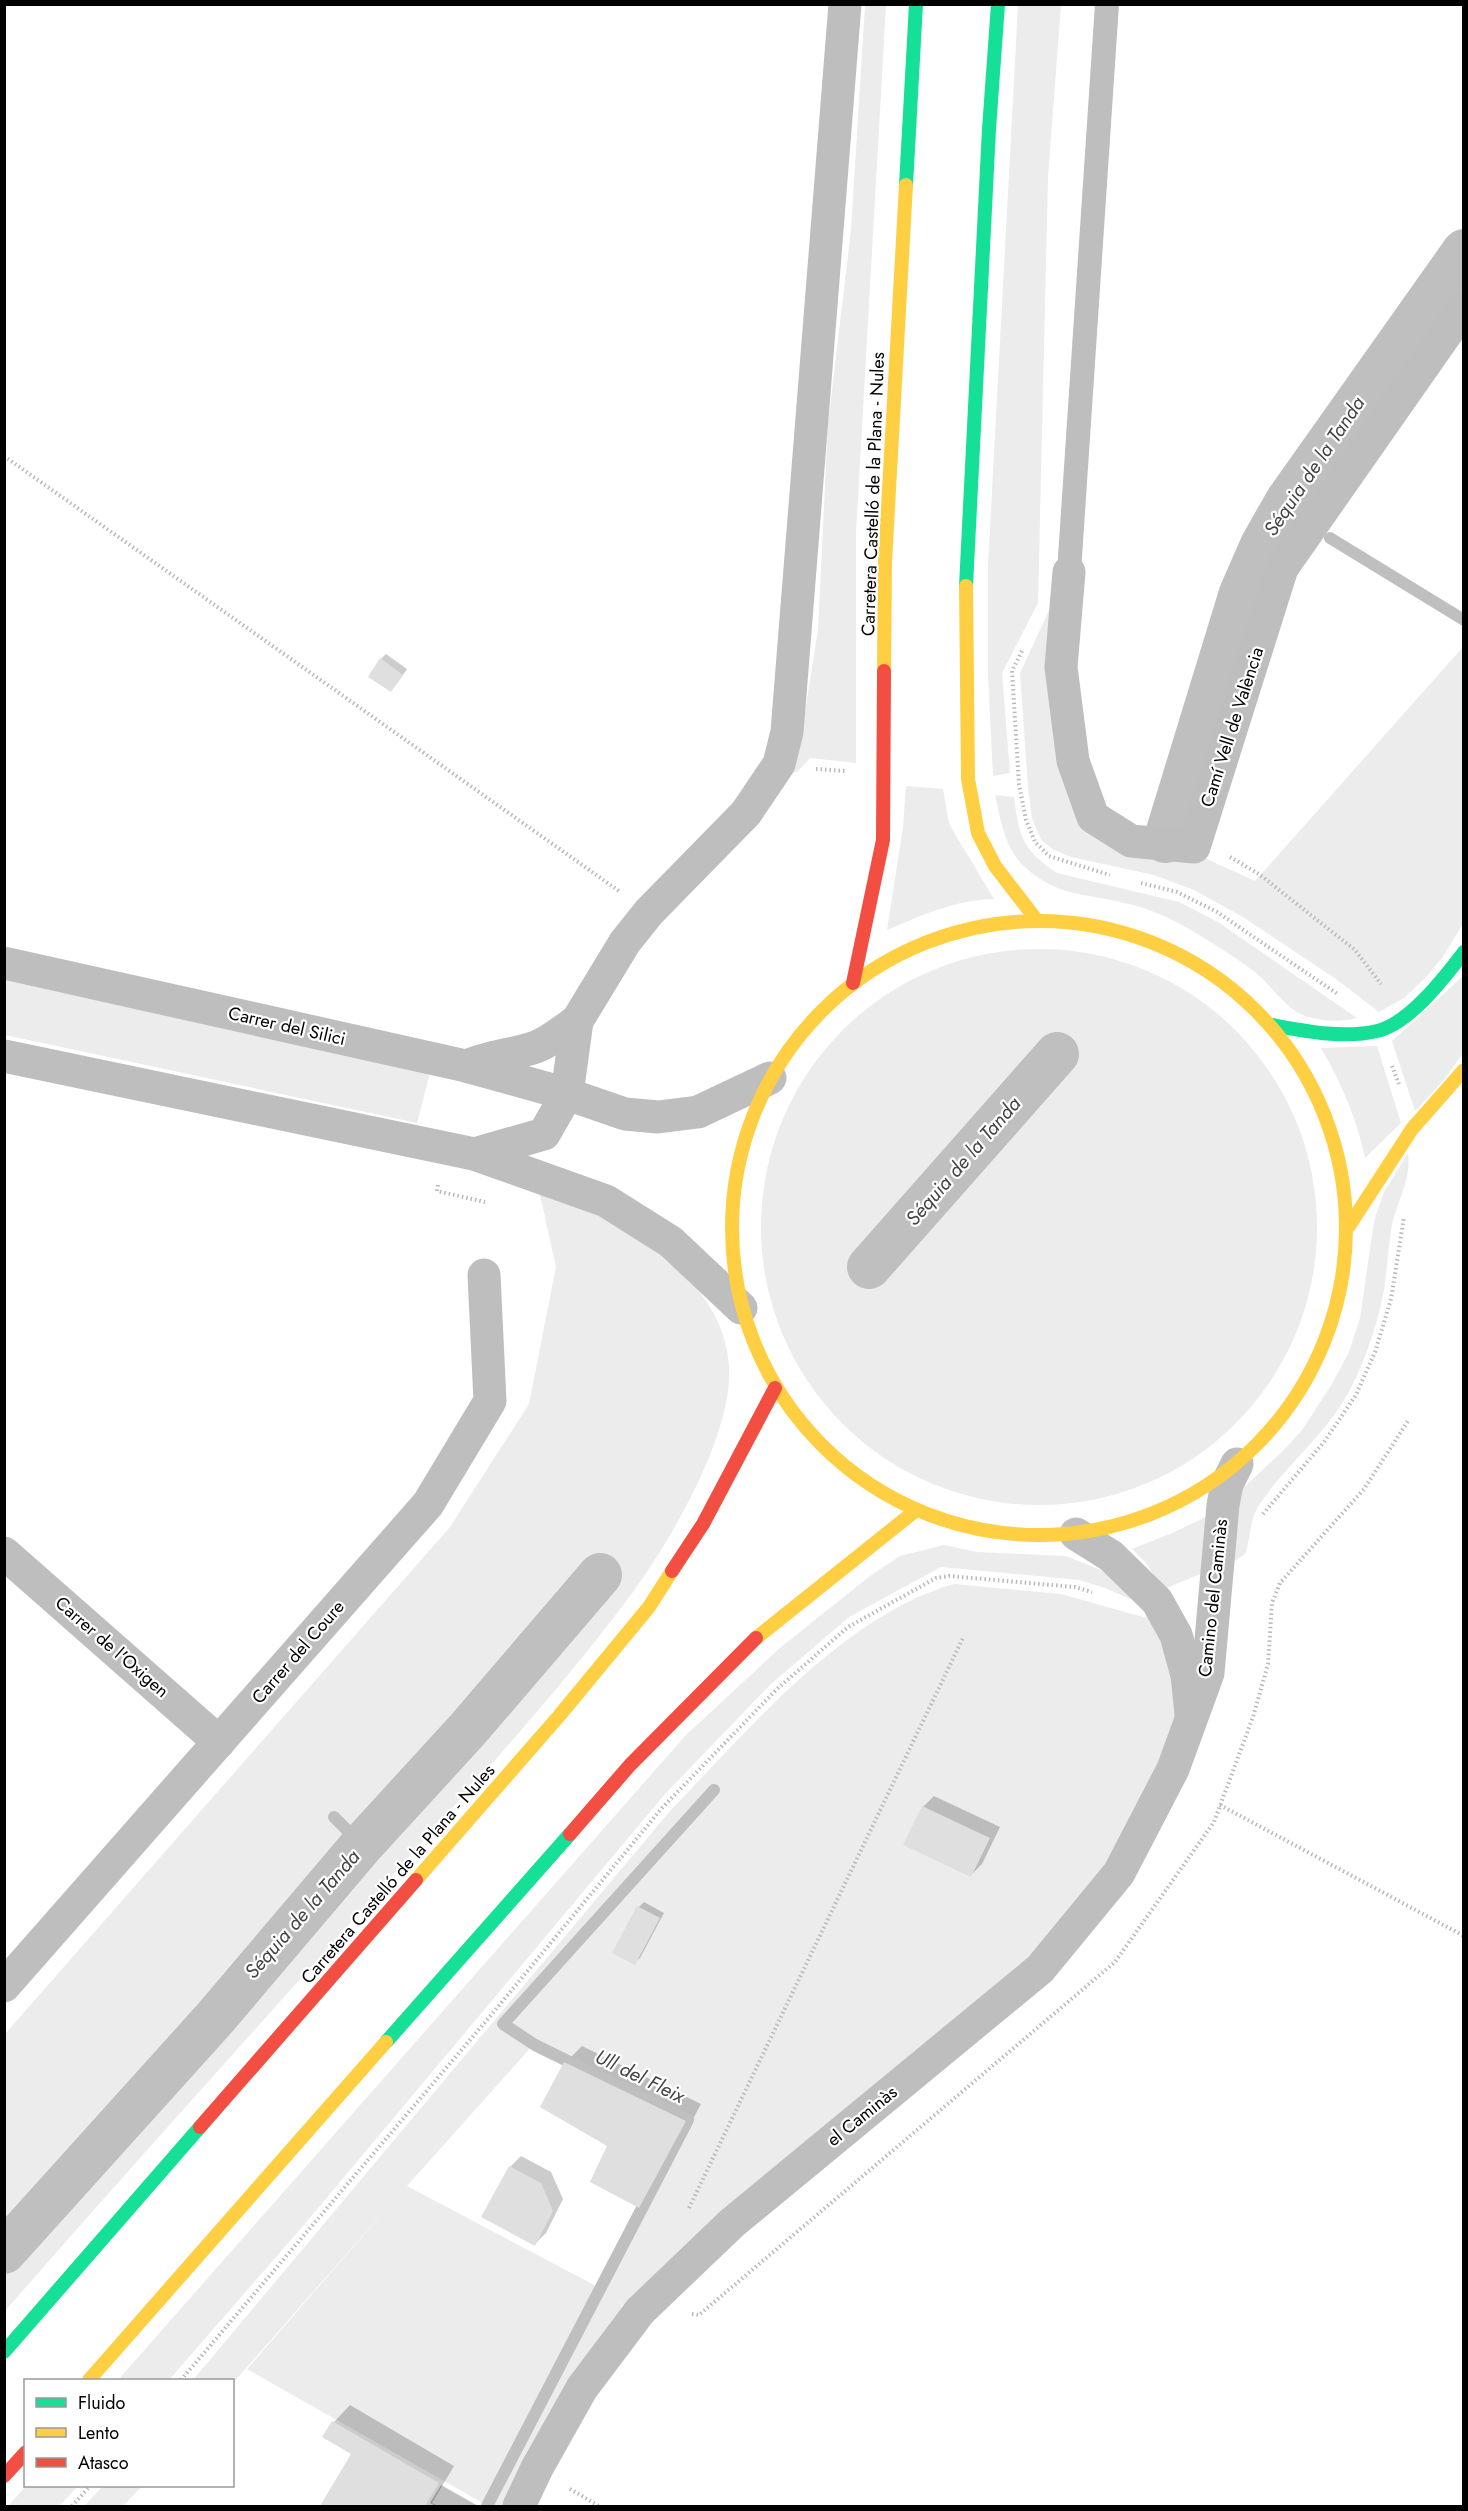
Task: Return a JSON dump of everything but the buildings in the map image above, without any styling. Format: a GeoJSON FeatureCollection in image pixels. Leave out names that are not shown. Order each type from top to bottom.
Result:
{"type":"FeatureCollection","features":[{"type":"Feature","properties":{"kind":"main road","name":"Carretera Castelló de la Plana - Nules"},"geometry":{"type":"LineString","coordinates":[[853,983],[883,840],[885,562],[916,4]]}},
{"type":"Feature","properties":{"kind":"main road"},"geometry":{"type":"LineString","coordinates":[[998,4],[989,129],[965,611],[968,779],[978,833],[995,866],[1035,918]]}},
{"type":"Feature","properties":{"kind":"main road"},"geometry":{"type":"LineString","coordinates":[[1035,918],[1080,920],[1151,940],[1201,966],[1272,1025],[1307,1078],[1327,1121],[1339,1165],[1349,1226],[1332,1324],[1320,1357],[1296,1399],[1259,1444],[1237,1464],[1196,1493],[1164,1509],[1121,1525],[1076,1534],[995,1533],[915,1511],[871,1487],[834,1459],[800,1422],[775,1389],[756,1350],[741,1308],[731,1232],[733,1190],[744,1132],[770,1078],[817,1013],[853,983],[934,939],[988,923],[1035,918]]}},
{"type":"Feature","properties":{"kind":"main road"},"geometry":{"type":"LineString","coordinates":[[1272,1025],[1321,1034],[1378,1030],[1403,1017],[1435,990],[1464,952]]}},
{"type":"Feature","properties":{"kind":"main road"},"geometry":{"type":"LineString","coordinates":[[1349,1226],[1412,1129],[1464,1070]]}},
{"type":"Feature","properties":{"kind":"main road","name":"Carretera Castelló de la Plana - Nules"},"geometry":{"type":"LineString","coordinates":[[4,2352],[559,1716],[649,1607],[703,1524],[775,1389]]}},
{"type":"Feature","properties":{"kind":"main road"},"geometry":{"type":"LineString","coordinates":[[89,2379],[630,1765],[762,1632],[915,1511]]}},
{"type":"Feature","properties":{"kind":"main road"},"geometry":{"type":"LineString","coordinates":[[4,2476],[24,2454]]}},
{"type":"Feature","properties":{"kind":"street"},"geometry":{"type":"LineString","coordinates":[[474,1154],[544,1134],[567,1094],[578,1021],[625,942],[649,912],[746,813],[779,764],[787,732],[845,4]]}},
{"type":"Feature","properties":{"kind":"street","name":"Camí Vell de València"},"geometry":{"type":"LineString","coordinates":[[1196,838],[1282,568],[1464,308]]}},
{"type":"Feature","properties":{"kind":"street"},"geometry":{"type":"LineString","coordinates":[[1069,572],[1061,667],[1073,761],[1093,817],[1131,841],[1194,847],[1196,838]]}},
{"type":"Feature","properties":{"kind":"street","name":"Carrer del Silici"},"geometry":{"type":"LineString","coordinates":[[4,963],[466,1066],[567,1094],[625,1114],[658,1117],[698,1112],[770,1078]]}},
{"type":"Feature","properties":{"kind":"street"},"geometry":{"type":"LineString","coordinates":[[466,1066],[486,1058],[512,1054],[539,1046],[578,1021]]}},
{"type":"Feature","properties":{"kind":"street"},"geometry":{"type":"LineString","coordinates":[[4,1056],[474,1154],[606,1201],[671,1242],[741,1308]]}},
{"type":"Feature","properties":{"kind":"street","name":"Carrer del Coure"},"geometry":{"type":"LineString","coordinates":[[4,1986],[428,1504],[490,1401],[484,1275]]}},
{"type":"Feature","properties":{"kind":"street","name":"Camino del Caminàs"},"geometry":{"type":"LineString","coordinates":[[1191,1719],[1208,1673],[1223,1505],[1227,1484],[1237,1464]]}},
{"type":"Feature","properties":{"kind":"street","name":"Camino del Caminàs"},"geometry":{"type":"LineString","coordinates":[[1076,1534],[1111,1556],[1157,1602],[1176,1635],[1187,1675],[1191,1719]]}},
{"type":"Feature","properties":{"kind":"street","name":"Carrer de l'Oxigen"},"geometry":{"type":"LineString","coordinates":[[4,1553],[219,1742]]}},
{"type":"Feature","properties":{"kind":"street","name":"el Caminàs"},"geometry":{"type":"LineString","coordinates":[[519,2506],[537,2468],[582,2388],[640,2311],[732,2223],[1040,1969],[1119,1873],[1173,1769],[1191,1719]]}},
{"type":"Feature","properties":{"kind":"lane"},"geometry":{"type":"LineString","coordinates":[[1069,572],[1107,4]]}},
{"type":"Feature","properties":{"kind":"path"},"geometry":{"type":"LineString","coordinates":[[4,456],[649,912]]}},
{"type":"Feature","properties":{"kind":"path"},"geometry":{"type":"LineString","coordinates":[[1027,641],[1012,671],[1019,784],[1026,820],[1035,842],[1049,856],[1119,878]]}},
{"type":"Feature","properties":{"kind":"path"},"geometry":{"type":"LineString","coordinates":[[1196,838],[1259,874],[1355,950],[1403,1017]]}},
{"type":"Feature","properties":{"kind":"path"},"geometry":{"type":"LineString","coordinates":[[1131,881],[1177,892],[1217,912],[1328,986],[1368,1016],[1378,1030],[1397,1079],[1412,1129]]}},
{"type":"Feature","properties":{"kind":"path"},"geometry":{"type":"LineString","coordinates":[[1261,1516],[1324,1442],[1356,1395],[1375,1352],[1391,1299],[1397,1254],[1407,1208]]}},
{"type":"Feature","properties":{"kind":"path"},"geometry":{"type":"LineString","coordinates":[[182,2379],[492,2014],[662,1808],[777,1689],[848,1627],[925,1583],[943,1577],[1075,1587],[1096,1593]]}},
{"type":"Feature","properties":{"kind":"path"},"geometry":{"type":"LineString","coordinates":[[686,2215],[963,1638]]}},
{"type":"Feature","properties":{"kind":"path"},"geometry":{"type":"LineString","coordinates":[[1220,1805],[1464,1936]]}},
{"type":"Feature","properties":{"kind":"path"},"geometry":{"type":"LineString","coordinates":[[72,2506],[89,2487]]}},
{"type":"Feature","properties":{"kind":"shaded area"},"geometry":{"type":"Polygon","coordinates":[[[865,5],[886,5],[856,533],[856,763],[810,758],[797,772],[790,772],[803,724],[818,630],[828,424],[851,230],[865,5]]]}},
{"type":"Feature","properties":{"kind":"shaded area"},"geometry":{"type":"Polygon","coordinates":[[[1018,5],[1061,5],[1048,177],[1038,603],[1002,673],[1010,773],[993,776],[988,674],[988,566],[1018,5]]]}},
{"type":"Feature","properties":{"kind":"shaded area"},"geometry":{"type":"Polygon","coordinates":[[[1052,604],[1090,818],[1200,856],[1255,881],[1463,647],[1463,924],[1442,958],[1404,998],[1379,1012],[1336,979],[1243,917],[1194,890],[1154,875],[1071,857],[1054,850],[1041,840],[1032,818],[1028,787],[1020,673],[1052,604]]]}},
{"type":"Feature","properties":{"kind":"shaded area"},"geometry":{"type":"Polygon","coordinates":[[[906,786],[943,789],[949,824],[994,899],[953,905],[887,930],[903,827],[906,786]]]}},
{"type":"Feature","properties":{"kind":"shaded area"},"geometry":{"type":"Polygon","coordinates":[[[995,795],[1014,797],[1024,841],[1036,857],[1057,873],[1179,902],[1218,922],[1357,1018],[1330,1021],[1296,1012],[1248,967],[1173,920],[1132,905],[1073,893],[1050,885],[1027,869],[1014,854],[1002,825],[995,795]]]}},
{"type":"Feature","properties":{"kind":"shaded area"},"geometry":{"type":"Polygon","coordinates":[[[1039,949],[1093,955],[1120,961],[1145,971],[1193,996],[1235,1031],[1270,1073],[1295,1121],[1305,1146],[1311,1173],[1317,1227],[1311,1281],[1305,1308],[1295,1333],[1270,1381],[1235,1423],[1193,1458],[1145,1483],[1120,1493],[1093,1499],[1039,1505],[985,1499],[958,1493],[933,1483],[885,1458],[843,1423],[808,1381],[783,1333],[773,1308],[767,1281],[761,1227],[767,1173],[773,1146],[783,1121],[808,1073],[843,1031],[885,996],[933,971],[958,961],[985,955],[1039,949]]]}},
{"type":"Feature","properties":{"kind":"shaded area"},"geometry":{"type":"Polygon","coordinates":[[[1463,976],[1463,1053],[1444,1080],[1415,1111],[1392,1041],[1463,976]]]}},
{"type":"Feature","properties":{"kind":"shaded area"},"geometry":{"type":"Polygon","coordinates":[[[5,980],[430,1073],[417,1123],[5,1035],[5,980]]]}},
{"type":"Feature","properties":{"kind":"shaded area"},"geometry":{"type":"Polygon","coordinates":[[[1377,1046],[1401,1123],[1365,1158],[1348,1101],[1321,1048],[1377,1046]]]}},
{"type":"Feature","properties":{"kind":"shaded area"},"geometry":{"type":"Polygon","coordinates":[[[1408,1153],[1408,1173],[1393,1221],[1381,1303],[1374,1331],[1358,1373],[1346,1397],[1326,1426],[1279,1479],[1258,1507],[1245,1554],[1224,1568],[1241,1490],[1302,1430],[1332,1384],[1349,1352],[1360,1318],[1374,1221],[1384,1192],[1408,1153]]]}},
{"type":"Feature","properties":{"kind":"shaded area"},"geometry":{"type":"Polygon","coordinates":[[[539,1190],[602,1212],[630,1226],[692,1282],[713,1312],[726,1346],[729,1365],[728,1393],[710,1455],[695,1488],[661,1550],[627,1600],[550,1696],[5,2311],[5,2034],[450,1527],[529,1404],[556,1267],[539,1190]]]}},
{"type":"Feature","properties":{"kind":"shaded area"},"geometry":{"type":"Polygon","coordinates":[[[1210,1515],[1205,1572],[1162,1590],[1147,1564],[1132,1549],[1210,1515]]]}},
{"type":"Feature","properties":{"kind":"shaded area"},"geometry":{"type":"Polygon","coordinates":[[[944,1545],[977,1552],[1066,1556],[1108,1573],[1139,1597],[1130,1599],[1079,1580],[941,1567],[849,1617],[770,1685],[665,1794],[309,2219],[170,2379],[119,2379],[686,1735],[781,1647],[870,1576],[900,1556],[944,1545]]]}},
{"type":"Feature","properties":{"kind":"shaded area"},"geometry":{"type":"Polygon","coordinates":[[[954,1584],[1061,1594],[1154,1620],[1171,1651],[1177,1733],[1110,1869],[1033,1961],[623,2307],[619,2300],[622,2308],[567,2383],[503,2506],[488,2506],[247,2369],[401,2192],[234,2382],[234,2379],[194,2379],[670,1811],[731,1746],[800,1679],[836,1648],[874,1621],[914,1599],[954,1584]],[[534,2044],[407,2186],[598,2287],[689,2121],[534,2044]]]}},
{"type":"Feature","properties":{"kind":"shaded area"},"geometry":{"type":"Polygon","coordinates":[[[441,2485],[478,2506],[435,2506],[430,2503],[441,2485]]]}},
{"type":"Feature","properties":{"kind":"shaded area"},"geometry":{"type":"Polygon","coordinates":[[[25,2487],[77,2487],[59,2506],[8,2506],[25,2487]]]}},
{"type":"Feature","properties":{"kind":"shaded area"},"geometry":{"type":"Polygon","coordinates":[[[102,2487],[141,2487],[123,2506],[84,2506],[102,2487]]]}},
{"type":"Feature","properties":{"kind":"waterway","name":"Séquia de la Tanda"},"geometry":{"type":"LineString","coordinates":[[1165,841],[1241,593],[1262,545],[1287,501],[1464,251]]}},
{"type":"Feature","properties":{"kind":"waterway"},"geometry":{"type":"LineString","coordinates":[[1330,538],[1464,620]]}},
{"type":"Feature","properties":{"kind":"waterway","name":"Séquia de la Tanda"},"geometry":{"type":"LineString","coordinates":[[869,1267],[1057,1054]]}},
{"type":"Feature","properties":{"kind":"waterway","name":"Séquia de la Tanda"},"geometry":{"type":"LineString","coordinates":[[4,2252],[215,2018],[361,1846],[468,1729],[600,1575]]}},
{"type":"Feature","properties":{"kind":"waterway","name":"Ull del Fleix"},"geometry":{"type":"LineString","coordinates":[[487,2506],[688,2120],[535,2045],[503,2024],[714,1790]]}},
{"type":"Feature","properties":{"kind":"waterway"},"geometry":{"type":"LineString","coordinates":[[4,2231],[142,2081],[353,1836],[334,1817]]}},
{"type":"Feature","properties":{"kind":"traffic: fast"},"geometry":{"type":"LineString","coordinates":[[906,185],[916,4]]}},
{"type":"Feature","properties":{"kind":"traffic: fast"},"geometry":{"type":"LineString","coordinates":[[966,586],[989,129],[998,4]]}},
{"type":"Feature","properties":{"kind":"traffic: fast"},"geometry":{"type":"LineString","coordinates":[[1272,1025],[1338,1034],[1364,1033],[1389,1027],[1414,1010],[1464,952]]}},
{"type":"Feature","properties":{"kind":"traffic: fast"},"geometry":{"type":"LineString","coordinates":[[386,2042],[570,1834]]}},
{"type":"Feature","properties":{"kind":"traffic: fast"},"geometry":{"type":"LineString","coordinates":[[4,2352],[200,2127]]}},
{"type":"Feature","properties":{"kind":"traffic: slow"},"geometry":{"type":"LineString","coordinates":[[884,671],[885,562],[906,185]]}},
{"type":"Feature","properties":{"kind":"traffic: slow"},"geometry":{"type":"LineString","coordinates":[[966,586],[968,779],[978,833],[995,866],[1035,918]]}},
{"type":"Feature","properties":{"kind":"traffic: slow"},"geometry":{"type":"LineString","coordinates":[[1039,921],[1069,922],[1099,927],[1157,944],[1210,972],[1256,1011],[1295,1057],[1323,1110],[1340,1168],[1345,1198],[1346,1228],[1345,1258],[1340,1288],[1323,1346],[1295,1399],[1256,1445],[1210,1484],[1157,1512],[1099,1529],[1069,1534],[1039,1535],[1009,1534],[979,1529],[921,1512],[868,1484],[822,1445],[783,1399],[755,1346],[738,1288],[733,1258],[732,1228],[733,1198],[738,1168],[755,1110],[783,1057],[822,1011],[868,972],[921,944],[979,927],[1009,922],[1039,921]]}},
{"type":"Feature","properties":{"kind":"traffic: slow"},"geometry":{"type":"LineString","coordinates":[[1349,1226],[1412,1129],[1464,1070]]}},
{"type":"Feature","properties":{"kind":"traffic: slow"},"geometry":{"type":"LineString","coordinates":[[756,1638],[915,1511]]}},
{"type":"Feature","properties":{"kind":"traffic: slow"},"geometry":{"type":"LineString","coordinates":[[416,1880],[559,1716],[649,1607],[672,1571]]}},
{"type":"Feature","properties":{"kind":"traffic: slow"},"geometry":{"type":"LineString","coordinates":[[90,2379],[386,2042]]}},
{"type":"Feature","properties":{"kind":"traffic: jam"},"geometry":{"type":"LineString","coordinates":[[853,983],[883,840],[884,671]]}},
{"type":"Feature","properties":{"kind":"traffic: jam"},"geometry":{"type":"LineString","coordinates":[[672,1571],[703,1524],[775,1388]]}},
{"type":"Feature","properties":{"kind":"traffic: jam"},"geometry":{"type":"LineString","coordinates":[[570,1834],[630,1765],[756,1638]]}},
{"type":"Feature","properties":{"kind":"traffic: jam"},"geometry":{"type":"LineString","coordinates":[[200,2127],[416,1880]]}},
{"type":"Feature","properties":{"kind":"traffic: jam"},"geometry":{"type":"LineString","coordinates":[[4,2476],[24,2454]]}}]}
